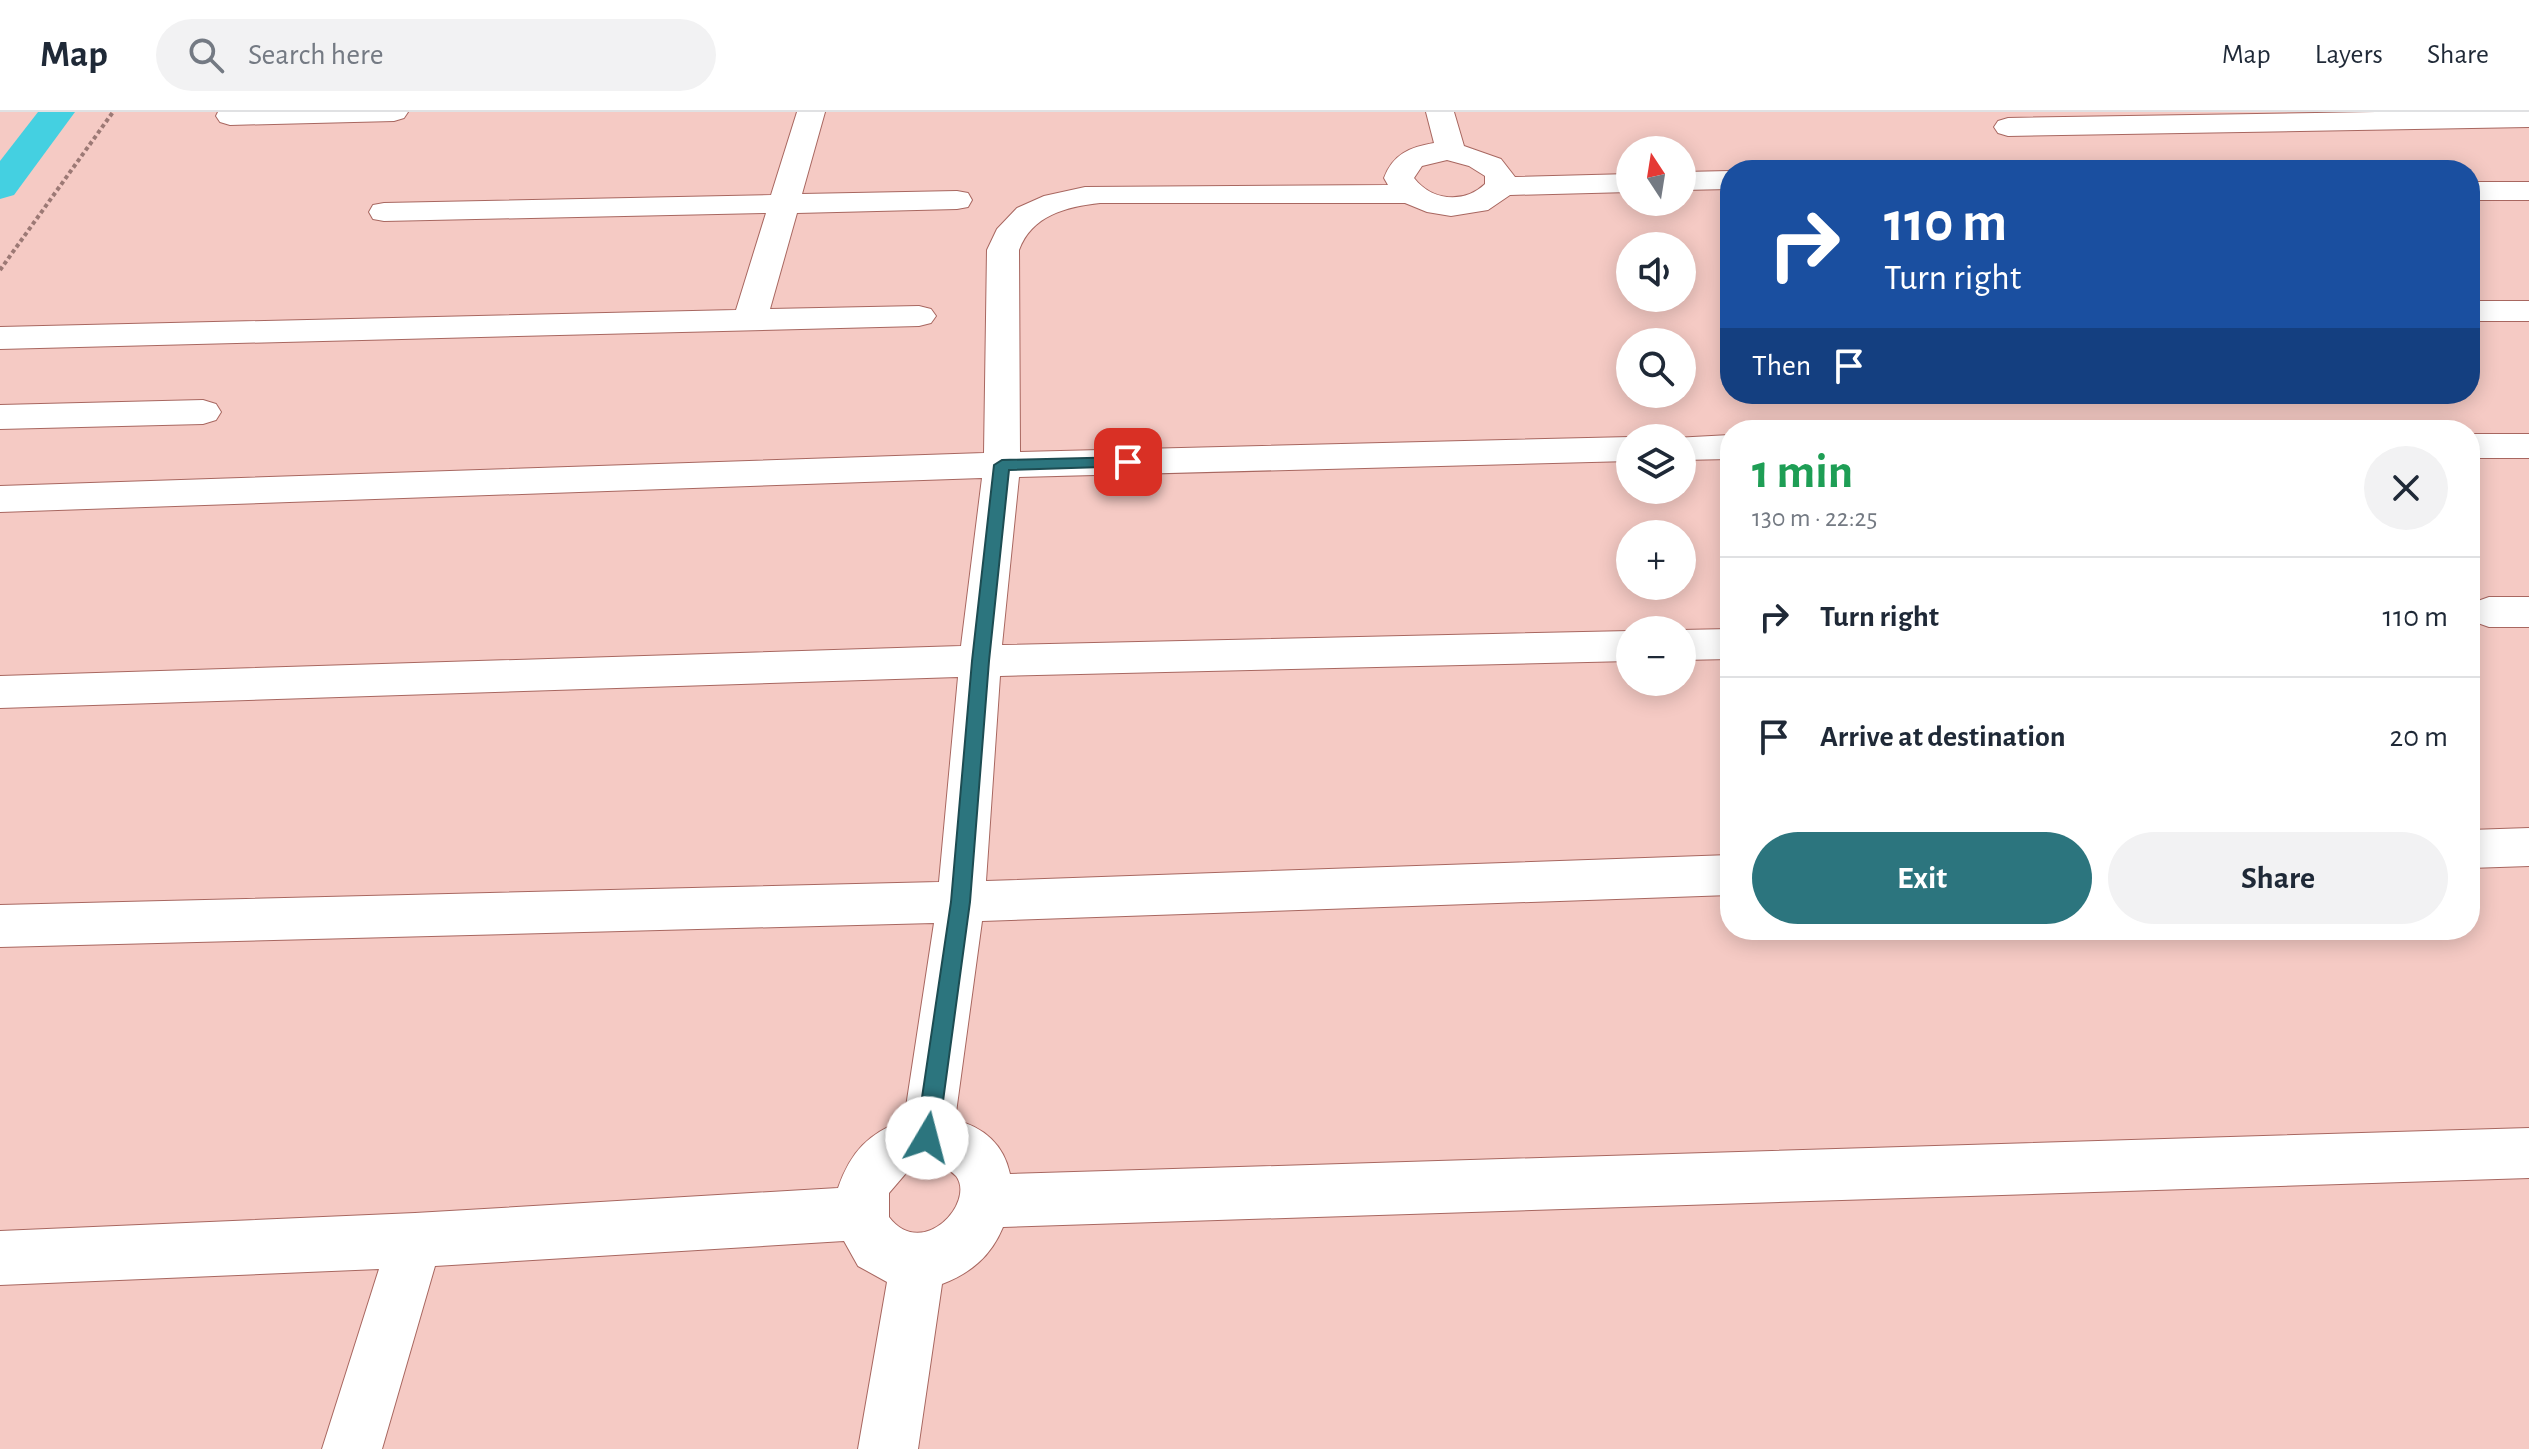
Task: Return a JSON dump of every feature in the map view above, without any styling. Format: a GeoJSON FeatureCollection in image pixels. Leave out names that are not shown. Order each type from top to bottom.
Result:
{"type":"FeatureCollection","features":[{"type":"Feature","properties":{"kind":"street"},"geometry":{"type":"LineString","coordinates":[[230,116],[394,112]]}},
{"type":"Feature","properties":{"kind":"street"},"geometry":{"type":"LineString","coordinates":[[750,320],[811,112]]}},
{"type":"Feature","properties":{"kind":"street"},"geometry":{"type":"LineString","coordinates":[[1440,112],[1451,151]]}},
{"type":"Feature","properties":{"kind":"street"},"geometry":{"type":"LineString","coordinates":[[2008,127],[2383,116],[2529,118]]}},
{"type":"Feature","properties":{"kind":"street"},"geometry":{"type":"LineString","coordinates":[[1499,186],[1499,174],[1491,165],[1480,157],[1451,151],[1432,152],[1408,161],[1401,169],[1399,178],[1410,194],[1423,201],[1453,207],[1485,200],[1499,186],[1616,183]]}},
{"type":"Feature","properties":{"kind":"street"},"geometry":{"type":"LineString","coordinates":[[1696,181],[1720,180]]}},
{"type":"Feature","properties":{"kind":"street"},"geometry":{"type":"LineString","coordinates":[[2480,191],[2529,191]]}},
{"type":"Feature","properties":{"kind":"street"},"geometry":{"type":"LineString","coordinates":[[927,1138],[961,902],[980,661],[1002,465],[1003,250],[1011,228],[1021,219],[1061,201],[1100,194],[1410,194]]}},
{"type":"Feature","properties":{"kind":"street"},"geometry":{"type":"LineString","coordinates":[[384,212],[957,200]]}},
{"type":"Feature","properties":{"kind":"street"},"geometry":{"type":"LineString","coordinates":[[2480,311],[2529,311]]}},
{"type":"Feature","properties":{"kind":"street"},"geometry":{"type":"LineString","coordinates":[[0,338],[919,316]]}},
{"type":"Feature","properties":{"kind":"street"},"geometry":{"type":"LineString","coordinates":[[0,417],[203,412]]}},
{"type":"Feature","properties":{"kind":"street"},"geometry":{"type":"LineString","coordinates":[[2480,446],[2529,446]]}},
{"type":"Feature","properties":{"kind":"street"},"geometry":{"type":"LineString","coordinates":[[1696,448],[1720,447]]}},
{"type":"Feature","properties":{"kind":"street"},"geometry":{"type":"LineString","coordinates":[[0,499],[1002,465],[1616,449]]}},
{"type":"Feature","properties":{"kind":"street"},"geometry":{"type":"LineString","coordinates":[[2489,612],[2529,612]]}},
{"type":"Feature","properties":{"kind":"street"},"geometry":{"type":"LineString","coordinates":[[1696,645],[1720,644]]}},
{"type":"Feature","properties":{"kind":"street"},"geometry":{"type":"LineString","coordinates":[[0,692],[980,661],[1616,646]]}},
{"type":"Feature","properties":{"kind":"street"},"geometry":{"type":"LineString","coordinates":[[2480,849],[2529,847]]}},
{"type":"Feature","properties":{"kind":"street"},"geometry":{"type":"LineString","coordinates":[[0,926],[961,902],[1720,875]]}},
{"type":"Feature","properties":{"kind":"street"},"geometry":{"type":"LineString","coordinates":[[927,1138],[946,1139],[964,1146],[977,1158],[985,1175],[984,1213],[958,1247],[918,1262],[896,1259],[878,1249],[866,1233],[859,1213],[862,1193],[871,1172],[886,1155],[906,1143],[927,1138]]}},
{"type":"Feature","properties":{"kind":"street"},"geometry":{"type":"LineString","coordinates":[[986,1201],[2529,1153]]}},
{"type":"Feature","properties":{"kind":"street"},"geometry":{"type":"LineString","coordinates":[[0,1258],[415,1240],[859,1213]]}},
{"type":"Feature","properties":{"kind":"street"},"geometry":{"type":"LineString","coordinates":[[352,1449],[415,1240]]}},
{"type":"Feature","properties":{"kind":"street"},"geometry":{"type":"LineString","coordinates":[[888,1449],[918,1262]]}},
{"type":"Feature","properties":{"kind":"path"},"geometry":{"type":"LineString","coordinates":[[0,270],[113,112]]}},
{"type":"Feature","properties":{"kind":"waterway"},"geometry":{"type":"LineString","coordinates":[[0,187],[57,112]]}},
{"type":"Feature","properties":{"kind":"route"},"geometry":{"type":"LineString","coordinates":[[927,1138],[961,902],[980,661],[1002,465],[1128,462]]}}]}
